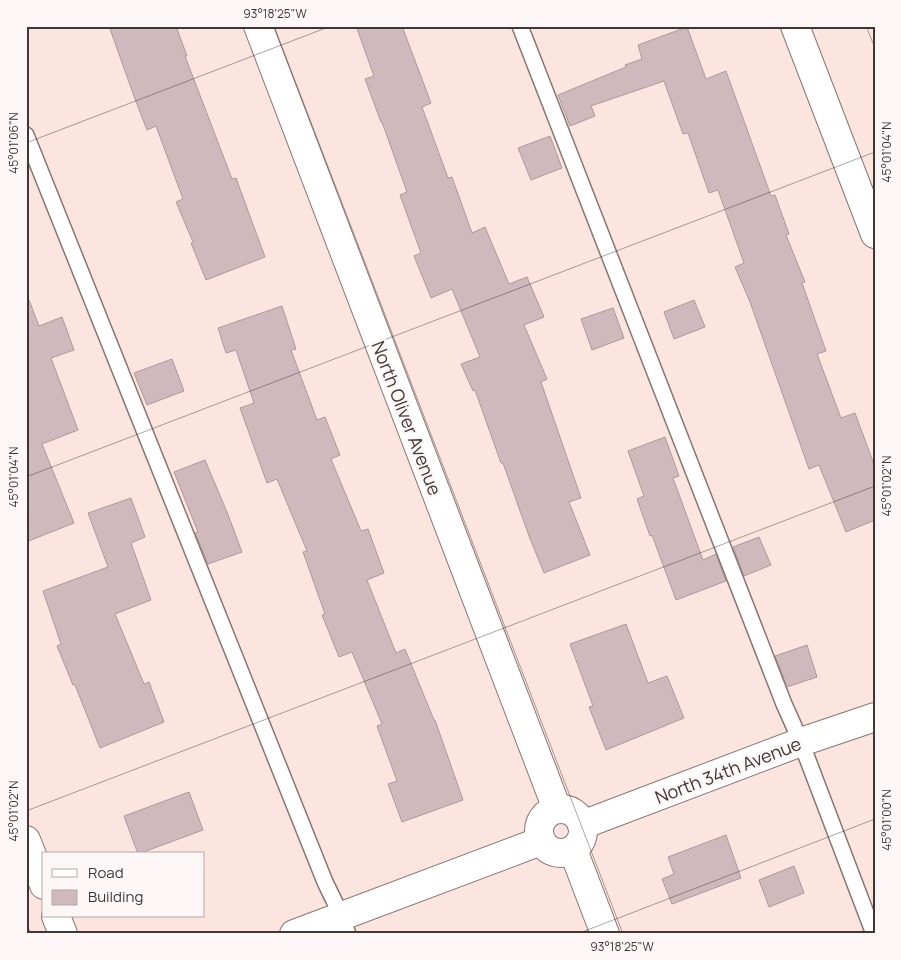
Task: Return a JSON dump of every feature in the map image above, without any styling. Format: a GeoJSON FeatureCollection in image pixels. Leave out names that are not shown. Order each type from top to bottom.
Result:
{"type":"FeatureCollection","features":[{"type":"Feature","properties":{"kind":"street","name":"North Oliver Avenue"},"geometry":{"type":"LineString","coordinates":[[258,26],[557,810]]}},
{"type":"Feature","properties":{"kind":"street"},"geometry":{"type":"LineString","coordinates":[[795,26],[875,234]]}},
{"type":"Feature","properties":{"kind":"street","name":"North 34th Avenue"},"geometry":{"type":"LineString","coordinates":[[582,824],[875,716]]}},
{"type":"Feature","properties":{"kind":"street"},"geometry":{"type":"LineString","coordinates":[[557,810],[570,811],[582,824],[582,839],[578,846],[566,853],[558,854],[551,851],[541,841],[539,834],[545,816],[557,810]]}},
{"type":"Feature","properties":{"kind":"street"},"geometry":{"type":"LineString","coordinates":[[26,840],[42,880]]}},
{"type":"Feature","properties":{"kind":"street"},"geometry":{"type":"LineString","coordinates":[[294,934],[344,925],[541,841]]}},
{"type":"Feature","properties":{"kind":"street"},"geometry":{"type":"LineString","coordinates":[[573,850],[605,934]]}},
{"type":"Feature","properties":{"kind":"street"},"geometry":{"type":"LineString","coordinates":[[57,918],[63,934]]}},
{"type":"Feature","properties":{"kind":"lane"},"geometry":{"type":"LineString","coordinates":[[520,26],[784,704],[801,742],[874,934]]}},
{"type":"Feature","properties":{"kind":"lane"},"geometry":{"type":"LineString","coordinates":[[26,135],[325,882],[344,925]]}},
{"type":"Feature","properties":{"kind":"building"},"geometry":{"type":"Polygon","coordinates":[[[109,26],[176,26],[187,56],[185,56],[232,179],[236,178],[265,257],[206,280],[191,243],[193,242],[176,202],[183,199],[156,126],[147,130],[109,26]]]}},
{"type":"Feature","properties":{"kind":"building"},"geometry":{"type":"Polygon","coordinates":[[[356,26],[402,26],[431,103],[422,107],[448,178],[452,177],[472,233],[485,227],[509,284],[527,277],[544,317],[524,325],[547,379],[541,382],[581,498],[569,502],[590,555],[544,573],[475,390],[473,391],[461,364],[480,357],[452,289],[431,298],[414,256],[421,253],[400,195],[407,192],[365,79],[374,76],[356,26]]]}},
{"type":"Feature","properties":{"kind":"building"},"geometry":{"type":"Polygon","coordinates":[[[687,27],[706,79],[726,71],[771,196],[775,195],[789,234],[786,235],[805,282],[802,283],[826,351],[817,354],[841,418],[855,413],[875,467],[875,520],[846,532],[819,465],[809,469],[750,302],[735,267],[744,263],[718,190],[709,193],[688,133],[683,134],[664,81],[591,106],[595,116],[570,126],[558,95],[642,59],[638,45],[687,27]]]}},
{"type":"Feature","properties":{"kind":"building"},"geometry":{"type":"Polygon","coordinates":[[[550,136],[562,168],[531,180],[518,148],[550,136]]]}},
{"type":"Feature","properties":{"kind":"building"},"geometry":{"type":"Polygon","coordinates":[[[29,300],[39,326],[62,317],[74,350],[51,358],[78,430],[42,444],[74,523],[26,542],[26,301],[29,300]]]}},
{"type":"Feature","properties":{"kind":"building"},"geometry":{"type":"Polygon","coordinates":[[[694,300],[705,327],[674,339],[664,312],[694,300]]]}},
{"type":"Feature","properties":{"kind":"building"},"geometry":{"type":"Polygon","coordinates":[[[282,306],[296,349],[291,350],[317,420],[325,417],[340,455],[331,459],[361,531],[368,529],[384,573],[367,580],[396,653],[405,649],[435,720],[463,800],[402,822],[388,784],[397,781],[377,726],[382,724],[352,652],[339,657],[322,615],[325,614],[303,552],[307,551],[277,479],[267,483],[240,408],[254,403],[236,350],[226,353],[218,328],[282,306]]]}},
{"type":"Feature","properties":{"kind":"building"},"geometry":{"type":"Polygon","coordinates":[[[613,308],[624,338],[592,350],[581,319],[613,308]]]}},
{"type":"Feature","properties":{"kind":"building"},"geometry":{"type":"Polygon","coordinates":[[[172,359],[184,391],[147,405],[134,373],[172,359]]]}},
{"type":"Feature","properties":{"kind":"building"},"geometry":{"type":"Polygon","coordinates":[[[665,437],[679,476],[673,478],[703,560],[716,554],[726,581],[676,600],[637,499],[644,496],[628,451],[665,437]]]}},
{"type":"Feature","properties":{"kind":"building"},"geometry":{"type":"Polygon","coordinates":[[[205,460],[242,552],[208,564],[195,533],[198,532],[174,472],[205,460]]]}},
{"type":"Feature","properties":{"kind":"building"},"geometry":{"type":"Polygon","coordinates":[[[131,498],[145,537],[131,543],[151,600],[115,614],[144,684],[149,682],[164,722],[100,748],[57,646],[61,644],[43,591],[108,567],[88,513],[131,498]]]}},
{"type":"Feature","properties":{"kind":"building"},"geometry":{"type":"Polygon","coordinates":[[[759,537],[771,565],[744,576],[733,547],[759,537]]]}},
{"type":"Feature","properties":{"kind":"building"},"geometry":{"type":"Polygon","coordinates":[[[626,624],[648,683],[667,676],[684,718],[606,750],[589,707],[593,706],[570,644],[626,624]]]}},
{"type":"Feature","properties":{"kind":"building"},"geometry":{"type":"Polygon","coordinates":[[[807,645],[817,677],[787,687],[775,656],[807,645]]]}},
{"type":"Feature","properties":{"kind":"building"},"geometry":{"type":"Polygon","coordinates":[[[189,792],[203,830],[143,852],[137,852],[124,816],[189,792]]]}},
{"type":"Feature","properties":{"kind":"building"},"geometry":{"type":"Polygon","coordinates":[[[726,835],[741,878],[672,904],[662,879],[674,874],[668,857],[726,835]]]}},
{"type":"Feature","properties":{"kind":"building"},"geometry":{"type":"Polygon","coordinates":[[[794,866],[804,893],[769,907],[759,880],[794,866]]]}}]}
